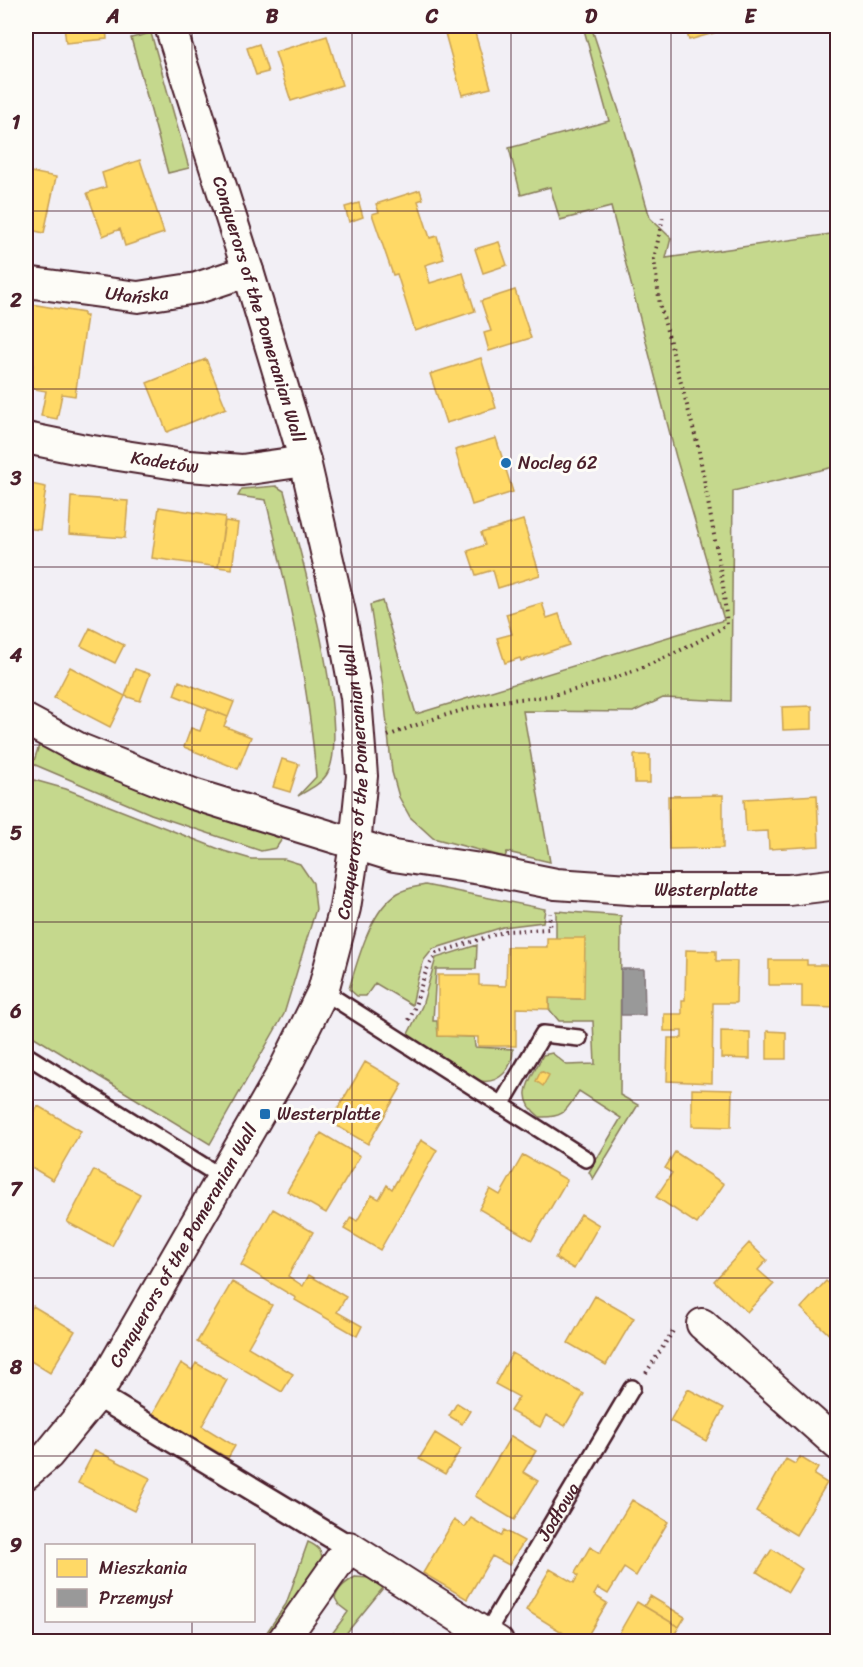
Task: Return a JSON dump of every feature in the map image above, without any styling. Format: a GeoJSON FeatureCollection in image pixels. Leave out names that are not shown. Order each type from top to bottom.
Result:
{"type":"FeatureCollection","features":[{"type":"Feature","properties":{"kind":"street","name":"Conquerors of the Pomeranian Wall"},"geometry":{"type":"LineString","coordinates":[[26,1474],[48,1455],[97,1395],[283,1072],[323,991],[345,908],[362,776],[356,697],[340,612],[305,461],[248,271],[170,26]]}},
{"type":"Feature","properties":{"kind":"street","name":"Ułańska"},"geometry":{"type":"LineString","coordinates":[[26,282],[138,297],[197,288],[248,271]]}},
{"type":"Feature","properties":{"kind":"street","name":"Kadetów"},"geometry":{"type":"LineString","coordinates":[[26,438],[189,466],[242,470],[305,461]]}},
{"type":"Feature","properties":{"kind":"street","name":"Westerplatte"},"geometry":{"type":"LineString","coordinates":[[26,720],[80,749],[193,794],[394,856],[487,870],[552,883],[643,890],[789,890],[837,884]]}},
{"type":"Feature","properties":{"kind":"street"},"geometry":{"type":"LineString","coordinates":[[702,1324],[837,1444]]}},
{"type":"Feature","properties":{"kind":"street"},"geometry":{"type":"LineString","coordinates":[[97,1395],[349,1547],[282,1641]]}},
{"type":"Feature","properties":{"kind":"street","name":"Jodłowa"},"geometry":{"type":"LineString","coordinates":[[349,1547],[492,1638]]}},
{"type":"Feature","properties":{"kind":"lane"},"geometry":{"type":"LineString","coordinates":[[323,991],[586,1159]]}},
{"type":"Feature","properties":{"kind":"lane"},"geometry":{"type":"LineString","coordinates":[[501,1105],[543,1034],[579,1038]]}},
{"type":"Feature","properties":{"kind":"lane"},"geometry":{"type":"LineString","coordinates":[[26,1055],[223,1178]]}},
{"type":"Feature","properties":{"kind":"lane","name":"Jodłowa"},"geometry":{"type":"LineString","coordinates":[[492,1638],[632,1388]]}},
{"type":"Feature","properties":{"kind":"path"},"geometry":{"type":"LineString","coordinates":[[382,739],[414,726],[494,702],[556,694],[595,684],[657,662],[727,625],[723,585],[698,446],[660,305],[654,259],[663,218]]}},
{"type":"Feature","properties":{"kind":"path"},"geometry":{"type":"LineString","coordinates":[[398,1039],[417,1005],[426,970],[436,953],[506,931],[549,929],[552,883]]}},
{"type":"Feature","properties":{"kind":"path"},"geometry":{"type":"LineString","coordinates":[[632,1388],[644,1378],[662,1347]]}},
{"type":"Feature","properties":{"kind":"green space"},"geometry":{"type":"Polygon","coordinates":[[[583,26],[591,26],[621,117],[650,218],[671,238],[666,258],[837,233],[838,466],[733,491],[731,701],[663,698],[633,712],[523,711],[550,862],[507,852],[505,857],[433,838],[410,817],[399,797],[392,772],[383,687],[370,605],[382,601],[416,714],[724,620],[676,457],[611,207],[560,220],[550,187],[521,195],[509,148],[609,121],[583,26]]]}},
{"type":"Feature","properties":{"kind":"green space"},"geometry":{"type":"Polygon","coordinates":[[[151,33],[189,168],[168,173],[131,38],[151,33]]]}},
{"type":"Feature","properties":{"kind":"green space"},"geometry":{"type":"Polygon","coordinates":[[[276,486],[284,491],[311,592],[329,680],[333,719],[333,752],[327,774],[318,784],[298,796],[316,777],[308,707],[296,637],[266,500],[238,496],[242,489],[276,486]]]}},
{"type":"Feature","properties":{"kind":"green space"},"geometry":{"type":"Polygon","coordinates":[[[40,742],[138,784],[282,839],[276,848],[261,851],[151,814],[33,764],[40,742]]]}},
{"type":"Feature","properties":{"kind":"green space"},"geometry":{"type":"Polygon","coordinates":[[[34,780],[66,789],[224,851],[251,859],[284,859],[300,864],[313,883],[316,909],[284,1014],[210,1144],[26,1032],[26,791],[34,780]]]}},
{"type":"Feature","properties":{"kind":"green space"},"geometry":{"type":"Polygon","coordinates":[[[425,885],[545,909],[543,922],[503,927],[433,949],[424,960],[412,1005],[375,983],[366,996],[357,996],[349,989],[366,936],[380,911],[398,893],[425,885]]]}},
{"type":"Feature","properties":{"kind":"green space"},"geometry":{"type":"Polygon","coordinates":[[[556,911],[621,916],[620,1095],[638,1105],[593,1179],[589,1172],[621,1118],[579,1091],[564,1112],[555,1116],[540,1117],[532,1110],[526,1095],[527,1087],[543,1055],[552,1053],[567,1065],[595,1064],[593,1021],[559,1021],[549,1009],[549,998],[583,999],[556,938],[556,911]]]}},
{"type":"Feature","properties":{"kind":"green space"},"geometry":{"type":"Polygon","coordinates":[[[477,945],[476,969],[436,969],[433,1021],[437,1021],[438,1036],[474,1037],[475,1047],[513,1049],[511,1062],[504,1073],[494,1080],[487,1081],[480,1081],[408,1034],[422,1006],[436,958],[477,945]]]}},
{"type":"Feature","properties":{"kind":"green space"},"geometry":{"type":"Polygon","coordinates":[[[308,1542],[320,1550],[323,1564],[272,1641],[260,1642],[286,1604],[308,1542]]]}},
{"type":"Feature","properties":{"kind":"green space"},"geometry":{"type":"Polygon","coordinates":[[[355,1577],[371,1578],[383,1588],[340,1641],[326,1642],[348,1612],[339,1605],[335,1598],[343,1586],[355,1577]]]}},
{"type":"Feature","properties":{"kind":"building: Mieszkania"},"geometry":{"type":"Polygon","coordinates":[[[64,26],[106,26],[107,39],[66,43],[64,26]]]}},
{"type":"Feature","properties":{"kind":"building: Mieszkania"},"geometry":{"type":"Polygon","coordinates":[[[443,26],[473,26],[491,88],[462,95],[443,26]]]}},
{"type":"Feature","properties":{"kind":"building: Mieszkania"},"geometry":{"type":"Polygon","coordinates":[[[685,26],[712,26],[714,33],[689,40],[685,26]]]}},
{"type":"Feature","properties":{"kind":"building: Mieszkania"},"geometry":{"type":"Polygon","coordinates":[[[327,36],[342,85],[291,101],[275,52],[327,36]]]}},
{"type":"Feature","properties":{"kind":"building: Mieszkania"},"geometry":{"type":"Polygon","coordinates":[[[259,44],[268,72],[256,75],[247,48],[259,44]]]}},
{"type":"Feature","properties":{"kind":"building: Mieszkania"},"geometry":{"type":"Polygon","coordinates":[[[140,160],[164,233],[125,246],[120,229],[103,236],[87,193],[106,187],[102,173],[140,160]]]}},
{"type":"Feature","properties":{"kind":"building: Mieszkania"},"geometry":{"type":"Polygon","coordinates":[[[26,171],[56,177],[44,233],[26,229],[26,171]]]}},
{"type":"Feature","properties":{"kind":"building: Mieszkania"},"geometry":{"type":"Polygon","coordinates":[[[420,190],[423,199],[418,201],[430,238],[437,236],[444,259],[425,265],[430,283],[463,273],[475,311],[415,331],[397,274],[393,275],[372,214],[379,212],[376,204],[420,190]]]}},
{"type":"Feature","properties":{"kind":"building: Mieszkania"},"geometry":{"type":"Polygon","coordinates":[[[359,203],[363,217],[349,222],[345,207],[359,203]]]}},
{"type":"Feature","properties":{"kind":"building: Mieszkania"},"geometry":{"type":"Polygon","coordinates":[[[499,242],[507,265],[483,273],[475,249],[499,242]]]}},
{"type":"Feature","properties":{"kind":"building: Mieszkania"},"geometry":{"type":"Polygon","coordinates":[[[515,290],[531,338],[489,351],[484,333],[491,331],[481,301],[515,290]]]}},
{"type":"Feature","properties":{"kind":"building: Mieszkania"},"geometry":{"type":"Polygon","coordinates":[[[31,304],[84,313],[84,316],[87,316],[75,396],[62,394],[57,419],[41,416],[46,391],[29,388],[33,365],[26,364],[26,341],[31,304]]]}},
{"type":"Feature","properties":{"kind":"building: Mieszkania"},"geometry":{"type":"Polygon","coordinates":[[[481,358],[496,408],[446,423],[430,374],[481,358]]]}},
{"type":"Feature","properties":{"kind":"building: Mieszkania"},"geometry":{"type":"Polygon","coordinates":[[[206,359],[226,408],[167,432],[147,383],[206,359]]]}},
{"type":"Feature","properties":{"kind":"building: Mieszkania"},"geometry":{"type":"Polygon","coordinates":[[[496,438],[513,492],[472,505],[455,450],[496,438]]]}},
{"type":"Feature","properties":{"kind":"building: Mieszkania"},"geometry":{"type":"Polygon","coordinates":[[[26,483],[46,487],[40,530],[26,528],[26,483]]]}},
{"type":"Feature","properties":{"kind":"building: Mieszkania"},"geometry":{"type":"Polygon","coordinates":[[[71,497],[128,501],[125,538],[69,534],[71,497]]]}},
{"type":"Feature","properties":{"kind":"building: Mieszkania"},"geometry":{"type":"Polygon","coordinates":[[[159,507],[225,517],[218,567],[152,558],[159,507]]]}},
{"type":"Feature","properties":{"kind":"building: Mieszkania"},"geometry":{"type":"Polygon","coordinates":[[[523,520],[540,575],[498,588],[493,570],[476,575],[468,551],[485,545],[481,533],[523,520]]]}},
{"type":"Feature","properties":{"kind":"building: Mieszkania"},"geometry":{"type":"Polygon","coordinates":[[[225,521],[238,523],[232,569],[218,567],[225,521]]]}},
{"type":"Feature","properties":{"kind":"building: Mieszkania"},"geometry":{"type":"Polygon","coordinates":[[[542,603],[547,618],[559,614],[569,645],[521,661],[520,658],[505,663],[497,638],[512,634],[506,614],[542,603]]]}},
{"type":"Feature","properties":{"kind":"building: Mieszkania"},"geometry":{"type":"Polygon","coordinates":[[[90,628],[124,645],[115,663],[81,646],[90,628]]]}},
{"type":"Feature","properties":{"kind":"building: Mieszkania"},"geometry":{"type":"Polygon","coordinates":[[[70,667],[125,696],[110,727],[54,698],[70,667]]]}},
{"type":"Feature","properties":{"kind":"building: Mieszkania"},"geometry":{"type":"Polygon","coordinates":[[[135,669],[150,674],[140,701],[125,696],[135,669]]]}},
{"type":"Feature","properties":{"kind":"building: Mieszkania"},"geometry":{"type":"Polygon","coordinates":[[[179,681],[234,702],[228,717],[174,695],[179,681]]]}},
{"type":"Feature","properties":{"kind":"building: Mieszkania"},"geometry":{"type":"Polygon","coordinates":[[[812,706],[812,729],[783,730],[782,707],[812,706]]]}},
{"type":"Feature","properties":{"kind":"building: Mieszkania"},"geometry":{"type":"Polygon","coordinates":[[[208,709],[228,717],[224,726],[251,737],[238,769],[184,747],[191,728],[200,731],[208,709]]]}},
{"type":"Feature","properties":{"kind":"building: Mieszkania"},"geometry":{"type":"Polygon","coordinates":[[[634,755],[650,755],[650,783],[635,783],[634,755]]]}},
{"type":"Feature","properties":{"kind":"building: Mieszkania"},"geometry":{"type":"Polygon","coordinates":[[[282,759],[299,764],[290,792],[273,787],[282,759]]]}},
{"type":"Feature","properties":{"kind":"building: Mieszkania"},"geometry":{"type":"Polygon","coordinates":[[[723,795],[723,848],[669,849],[668,796],[723,795]]]}},
{"type":"Feature","properties":{"kind":"building: Mieszkania"},"geometry":{"type":"Polygon","coordinates":[[[817,795],[819,846],[769,849],[768,831],[746,832],[744,799],[817,795]]]}},
{"type":"Feature","properties":{"kind":"building: Mieszkania"},"geometry":{"type":"Polygon","coordinates":[[[834,798],[838,798],[838,843],[835,843],[834,798]]]}},
{"type":"Feature","properties":{"kind":"building: Mieszkania"},"geometry":{"type":"Polygon","coordinates":[[[547,938],[585,938],[584,999],[549,998],[549,1009],[516,1008],[516,1046],[478,1046],[478,1037],[438,1036],[438,975],[479,975],[479,985],[506,986],[507,947],[547,947],[547,938]]]}},
{"type":"Feature","properties":{"kind":"building: Mieszkania"},"geometry":{"type":"Polygon","coordinates":[[[686,950],[716,951],[716,961],[737,961],[736,1003],[713,1003],[712,1083],[667,1081],[668,1038],[682,1038],[682,1031],[664,1031],[664,1014],[682,1014],[682,1000],[685,1000],[686,950]]]}},
{"type":"Feature","properties":{"kind":"building: Mieszkania"},"geometry":{"type":"Polygon","coordinates":[[[769,960],[807,960],[807,965],[838,965],[838,1008],[802,1007],[802,985],[769,985],[769,960]]]}},
{"type":"Feature","properties":{"kind":"building: Mieszkania"},"geometry":{"type":"Polygon","coordinates":[[[721,1031],[750,1032],[750,1059],[721,1058],[721,1031]]]}},
{"type":"Feature","properties":{"kind":"building: Mieszkania"},"geometry":{"type":"Polygon","coordinates":[[[767,1031],[786,1032],[786,1059],[767,1059],[767,1031]]]}},
{"type":"Feature","properties":{"kind":"building: Mieszkania"},"geometry":{"type":"Polygon","coordinates":[[[365,1062],[403,1084],[368,1144],[330,1122],[365,1062]]]}},
{"type":"Feature","properties":{"kind":"building: Mieszkania"},"geometry":{"type":"Polygon","coordinates":[[[541,1071],[549,1075],[543,1086],[536,1081],[541,1071]]]}},
{"type":"Feature","properties":{"kind":"building: Mieszkania"},"geometry":{"type":"Polygon","coordinates":[[[692,1089],[732,1090],[731,1127],[692,1126],[692,1089]]]}},
{"type":"Feature","properties":{"kind":"building: Mieszkania"},"geometry":{"type":"Polygon","coordinates":[[[38,1106],[81,1131],[53,1180],[26,1164],[26,1129],[38,1106]]]}},
{"type":"Feature","properties":{"kind":"building: Mieszkania"},"geometry":{"type":"Polygon","coordinates":[[[321,1133],[360,1156],[326,1213],[287,1191],[321,1133]]]}},
{"type":"Feature","properties":{"kind":"building: Mieszkania"},"geometry":{"type":"Polygon","coordinates":[[[421,1140],[437,1150],[380,1250],[344,1229],[351,1217],[357,1221],[372,1195],[379,1199],[387,1185],[392,1189],[421,1140]]]}},
{"type":"Feature","properties":{"kind":"building: Mieszkania"},"geometry":{"type":"Polygon","coordinates":[[[675,1152],[724,1184],[697,1224],[656,1197],[672,1173],[665,1168],[675,1152]]]}},
{"type":"Feature","properties":{"kind":"building: Mieszkania"},"geometry":{"type":"Polygon","coordinates":[[[523,1155],[567,1180],[532,1240],[479,1209],[490,1189],[500,1195],[523,1155]]]}},
{"type":"Feature","properties":{"kind":"building: Mieszkania"},"geometry":{"type":"Polygon","coordinates":[[[94,1170],[140,1194],[112,1246],[67,1222],[94,1170]]]}},
{"type":"Feature","properties":{"kind":"building: Mieszkania"},"geometry":{"type":"Polygon","coordinates":[[[273,1209],[313,1232],[288,1276],[303,1286],[309,1275],[346,1297],[337,1312],[362,1326],[357,1336],[241,1265],[273,1209]]]}},
{"type":"Feature","properties":{"kind":"building: Mieszkania"},"geometry":{"type":"Polygon","coordinates":[[[581,1214],[599,1225],[574,1269],[555,1258],[581,1214]]]}},
{"type":"Feature","properties":{"kind":"building: Mieszkania"},"geometry":{"type":"Polygon","coordinates":[[[749,1243],[767,1260],[758,1270],[774,1284],[747,1312],[714,1281],[749,1243]]]}},
{"type":"Feature","properties":{"kind":"building: Mieszkania"},"geometry":{"type":"Polygon","coordinates":[[[826,1281],[838,1291],[836,1341],[801,1308],[826,1281]]]}},
{"type":"Feature","properties":{"kind":"building: Mieszkania"},"geometry":{"type":"Polygon","coordinates":[[[232,1282],[272,1305],[248,1347],[293,1374],[282,1392],[197,1342],[232,1282]]]}},
{"type":"Feature","properties":{"kind":"building: Mieszkania"},"geometry":{"type":"Polygon","coordinates":[[[595,1296],[634,1318],[606,1365],[568,1343],[595,1296]]]}},
{"type":"Feature","properties":{"kind":"building: Mieszkania"},"geometry":{"type":"Polygon","coordinates":[[[33,1306],[75,1331],[50,1373],[26,1358],[26,1319],[33,1306]]]}},
{"type":"Feature","properties":{"kind":"building: Mieszkania"},"geometry":{"type":"Polygon","coordinates":[[[512,1353],[584,1394],[565,1426],[546,1415],[540,1427],[510,1411],[519,1397],[495,1384],[512,1353]]]}},
{"type":"Feature","properties":{"kind":"building: Mieszkania"},"geometry":{"type":"Polygon","coordinates":[[[181,1363],[192,1370],[196,1363],[227,1380],[202,1426],[235,1446],[228,1458],[152,1415],[181,1363]]]}},
{"type":"Feature","properties":{"kind":"building: Mieszkania"},"geometry":{"type":"Polygon","coordinates":[[[688,1389],[724,1408],[706,1441],[670,1421],[688,1389]]]}},
{"type":"Feature","properties":{"kind":"building: Mieszkania"},"geometry":{"type":"Polygon","coordinates":[[[457,1403],[470,1411],[462,1424],[449,1416],[457,1403]]]}},
{"type":"Feature","properties":{"kind":"building: Mieszkania"},"geometry":{"type":"Polygon","coordinates":[[[435,1433],[461,1449],[445,1474],[419,1459],[435,1433]]]}},
{"type":"Feature","properties":{"kind":"building: Mieszkania"},"geometry":{"type":"Polygon","coordinates":[[[511,1436],[536,1451],[523,1472],[538,1481],[514,1520],[475,1496],[511,1436]]]}},
{"type":"Feature","properties":{"kind":"building: Mieszkania"},"geometry":{"type":"Polygon","coordinates":[[[95,1450],[150,1478],[134,1511],[78,1483],[95,1450]]]}},
{"type":"Feature","properties":{"kind":"building: Mieszkania"},"geometry":{"type":"Polygon","coordinates":[[[800,1457],[818,1468],[814,1475],[827,1483],[796,1535],[756,1511],[786,1459],[795,1464],[800,1457]]]}},
{"type":"Feature","properties":{"kind":"building: Mieszkania"},"geometry":{"type":"Polygon","coordinates":[[[632,1500],[668,1522],[636,1576],[624,1568],[608,1594],[598,1588],[594,1595],[607,1603],[584,1642],[578,1642],[526,1610],[550,1569],[574,1583],[578,1576],[575,1573],[590,1547],[600,1553],[632,1500]]]}},
{"type":"Feature","properties":{"kind":"building: Mieszkania"},"geometry":{"type":"Polygon","coordinates":[[[471,1518],[501,1536],[504,1530],[524,1541],[509,1565],[492,1556],[467,1599],[423,1573],[454,1520],[465,1527],[471,1518]]]}},
{"type":"Feature","properties":{"kind":"building: Mieszkania"},"geometry":{"type":"Polygon","coordinates":[[[772,1549],[802,1569],[788,1592],[757,1572],[772,1549]]]}},
{"type":"Feature","properties":{"kind":"building: Mieszkania"},"geometry":{"type":"Polygon","coordinates":[[[650,1596],[685,1617],[679,1627],[644,1606],[650,1596]]]}},
{"type":"Feature","properties":{"kind":"building: Mieszkania"},"geometry":{"type":"Polygon","coordinates":[[[637,1602],[679,1627],[670,1642],[614,1642],[637,1602]]]}},
{"type":"Feature","properties":{"kind":"building: Mieszkania"},"geometry":{"type":"Polygon","coordinates":[[[392,1632],[405,1642],[385,1642],[392,1632]]]}},
{"type":"Feature","properties":{"kind":"building: Przemysł"},"geometry":{"type":"Polygon","coordinates":[[[621,969],[644,969],[645,1015],[621,1015],[621,969]]]}},
{"type":"Feature","properties":{"kind":"place","name":"Nocleg 62"},"geometry":{"type":"Point","coordinates":[506,463]}},
{"type":"Feature","properties":{"kind":"place","name":"Westerplatte"},"geometry":{"type":"Point","coordinates":[265,1114]}}]}
